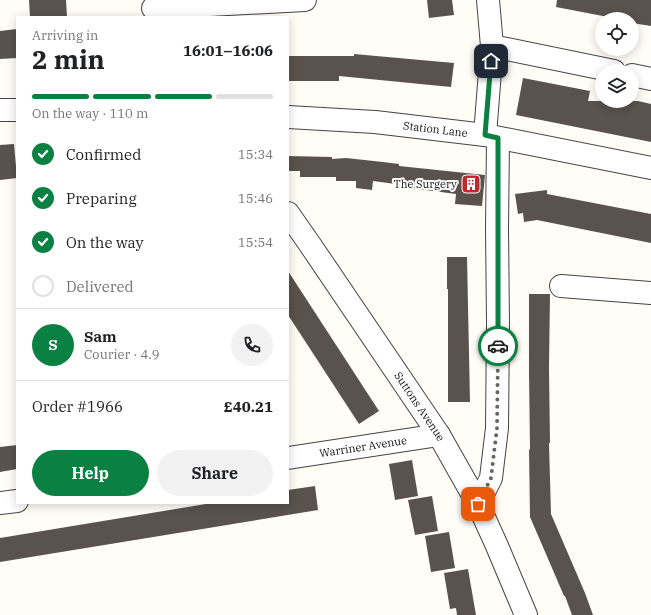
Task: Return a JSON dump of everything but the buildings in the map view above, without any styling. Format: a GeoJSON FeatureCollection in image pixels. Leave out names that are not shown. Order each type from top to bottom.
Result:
{"type":"FeatureCollection","features":[{"type":"Feature","properties":{"kind":"street"},"geometry":{"type":"LineString","coordinates":[[153,8],[305,0]]}},
{"type":"Feature","properties":{"kind":"street"},"geometry":{"type":"LineString","coordinates":[[478,504],[491,478],[497,428],[497,237],[491,137],[492,46],[488,0]]}},
{"type":"Feature","properties":{"kind":"street"},"geometry":{"type":"LineString","coordinates":[[492,46],[595,67]]}},
{"type":"Feature","properties":{"kind":"street"},"geometry":{"type":"LineString","coordinates":[[639,76],[651,79]]}},
{"type":"Feature","properties":{"kind":"street"},"geometry":{"type":"LineString","coordinates":[[0,110],[16,110]]}},
{"type":"Feature","properties":{"kind":"street","name":"Station Lane"},"geometry":{"type":"LineString","coordinates":[[289,116],[375,122],[491,137],[651,168]]}},
{"type":"Feature","properties":{"kind":"street","name":"Suttons Avenue"},"geometry":{"type":"LineString","coordinates":[[289,214],[439,435],[478,504],[526,615]]}},
{"type":"Feature","properties":{"kind":"street"},"geometry":{"type":"LineString","coordinates":[[561,286],[651,294]]}},
{"type":"Feature","properties":{"kind":"street","name":"Warriner Avenue"},"geometry":{"type":"LineString","coordinates":[[289,458],[439,435]]}},
{"type":"Feature","properties":{"kind":"street"},"geometry":{"type":"LineString","coordinates":[[0,503],[16,501]]}},
{"type":"Feature","properties":{"kind":"way so far"},"geometry":{"type":"LineString","coordinates":[[478,504],[491,478],[497,428],[498,346]]}},
{"type":"Feature","properties":{"kind":"place","name":"The Surgery"},"geometry":{"type":"Point","coordinates":[471,184]}},
{"type":"Feature","properties":{"kind":"route"},"geometry":{"type":"LineString","coordinates":[[491,61],[485,135],[498,138],[498,346]]}}]}
